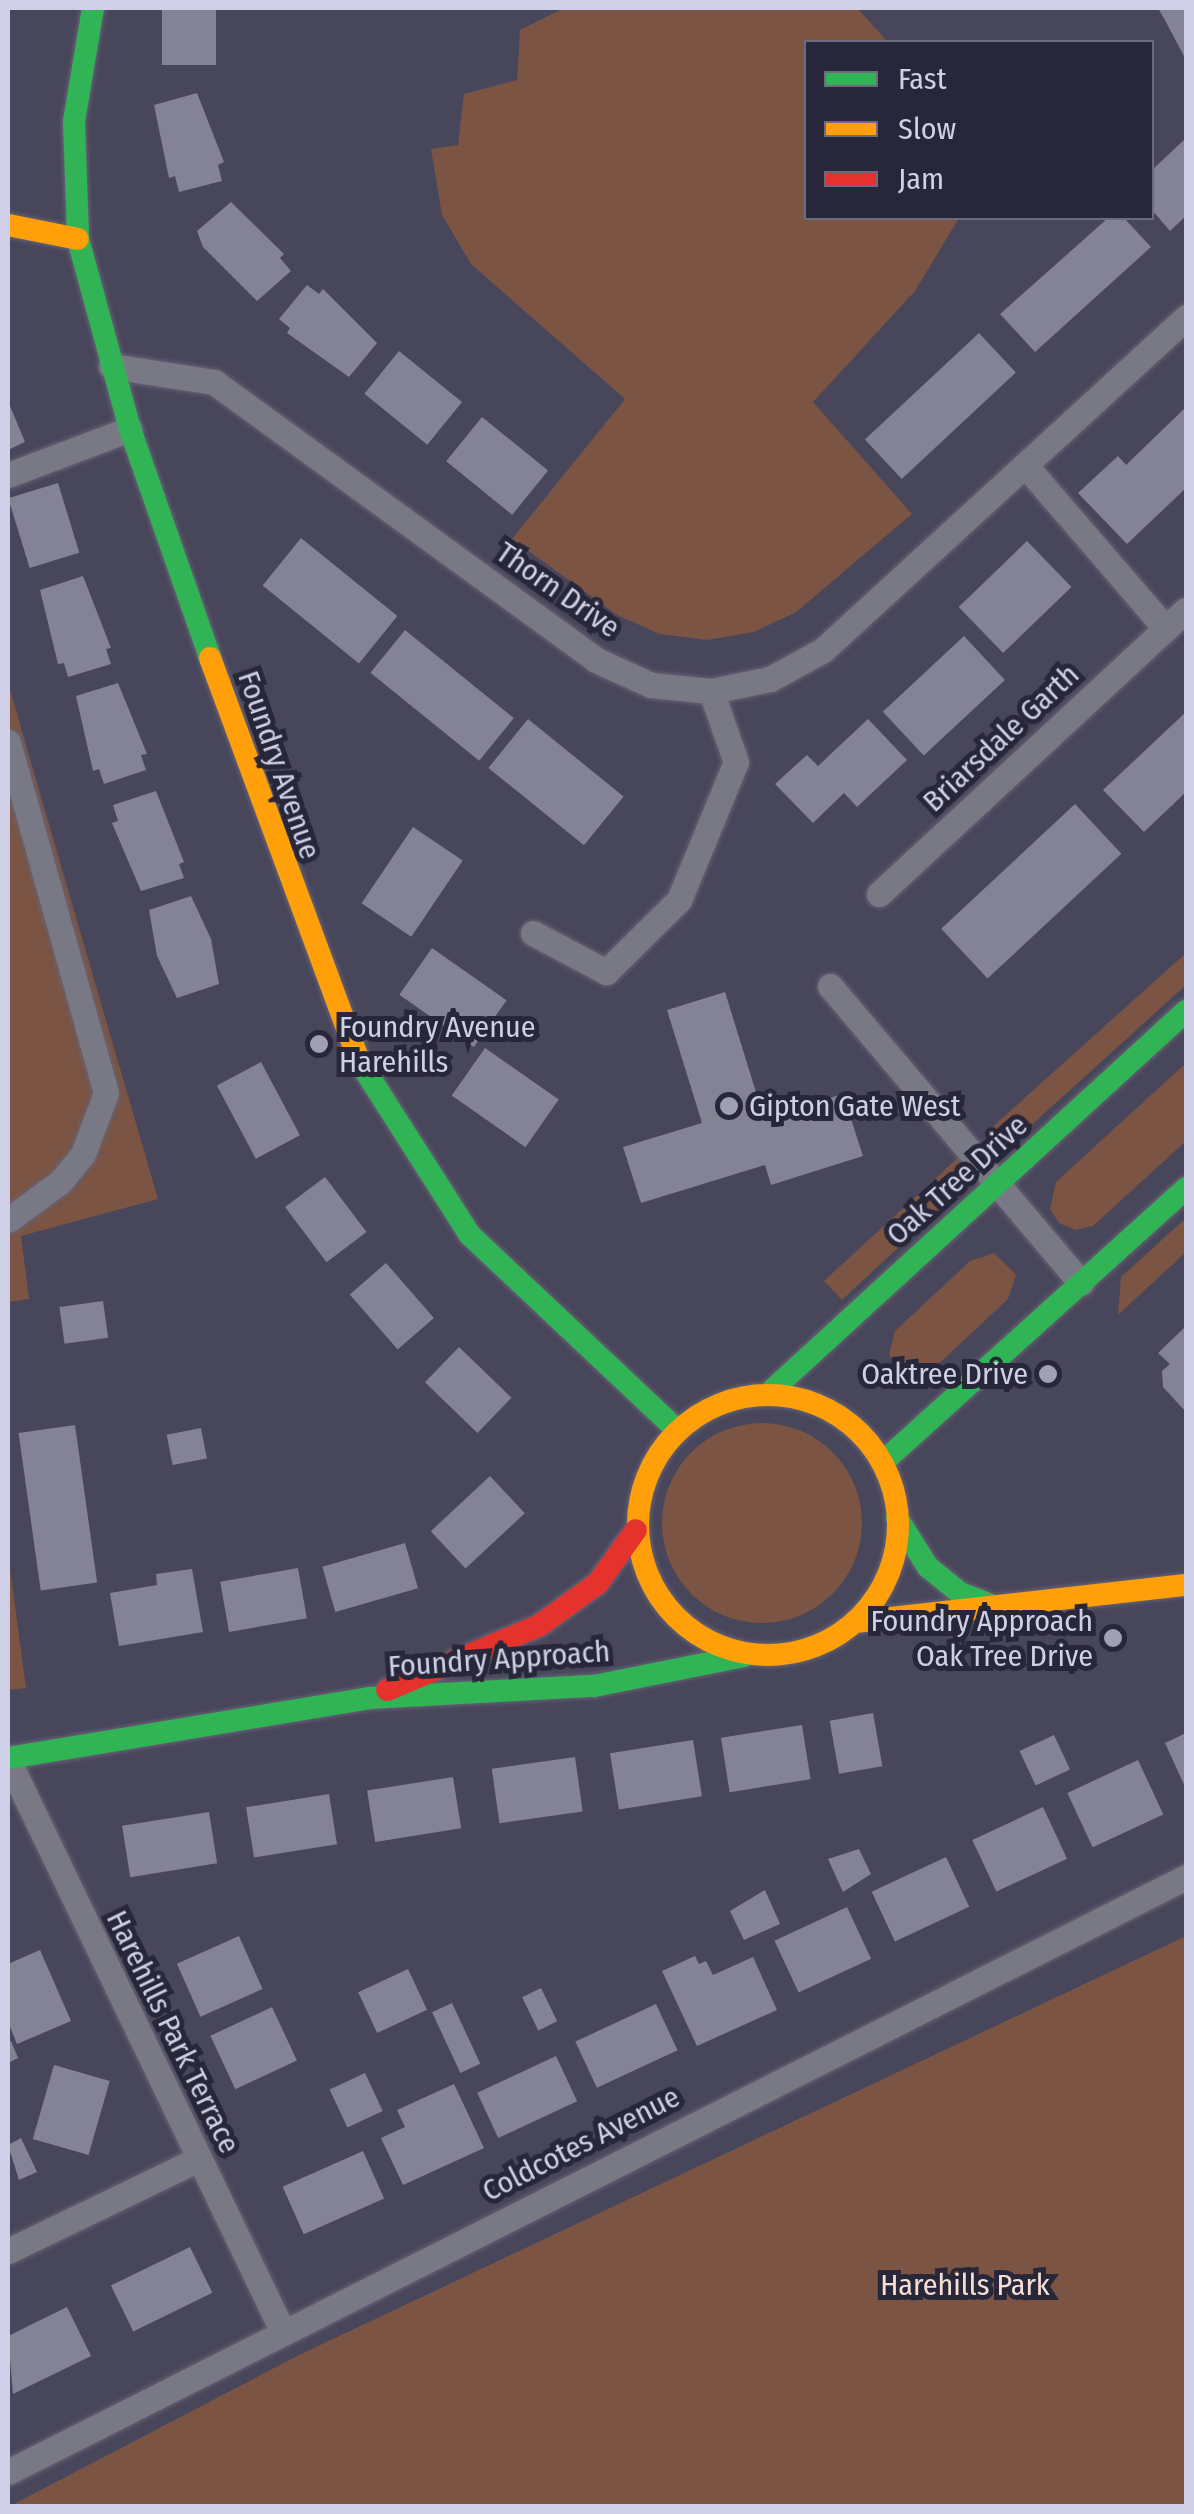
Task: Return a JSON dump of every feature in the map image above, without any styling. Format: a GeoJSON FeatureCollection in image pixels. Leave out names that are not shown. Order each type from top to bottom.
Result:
{"type":"FeatureCollection","features":[{"type":"Feature","properties":{"kind":"street","name":"Foundry Avenue"},"geometry":{"type":"LineString","coordinates":[[93,8],[74,122],[78,240],[130,429],[285,875],[354,1053],[470,1235],[677,1430]]}},
{"type":"Feature","properties":{"kind":"street"},"geometry":{"type":"LineString","coordinates":[[8,225],[78,240]]}},
{"type":"Feature","properties":{"kind":"street","name":"Thorn Drive"},"geometry":{"type":"LineString","coordinates":[[111,366],[214,382],[596,660],[651,685],[711,690],[770,679],[823,650],[1186,317]]}},
{"type":"Feature","properties":{"kind":"street"},"geometry":{"type":"LineString","coordinates":[[8,474],[130,429]]}},
{"type":"Feature","properties":{"kind":"street"},"geometry":{"type":"LineString","coordinates":[[1024,465],[1166,629]]}},
{"type":"Feature","properties":{"kind":"street","name":"Briarsdale Garth"},"geometry":{"type":"LineString","coordinates":[[880,894],[1186,610]]}},
{"type":"Feature","properties":{"kind":"street"},"geometry":{"type":"LineString","coordinates":[[533,933],[606,972],[679,900],[736,762],[711,690]]}},
{"type":"Feature","properties":{"kind":"street"},"geometry":{"type":"LineString","coordinates":[[8,742],[106,1093],[83,1154],[60,1182],[8,1220]]}},
{"type":"Feature","properties":{"kind":"street"},"geometry":{"type":"LineString","coordinates":[[830,986],[1082,1283]]}},
{"type":"Feature","properties":{"kind":"street","name":"Oak Tree Drive"},"geometry":{"type":"LineString","coordinates":[[769,1393],[1186,1011]]}},
{"type":"Feature","properties":{"kind":"street"},"geometry":{"type":"LineString","coordinates":[[883,1462],[1186,1188]]}},
{"type":"Feature","properties":{"kind":"street","name":"Foundry Approach"},"geometry":{"type":"LineString","coordinates":[[8,1759],[369,1698],[594,1686],[750,1654],[780,1655],[823,1644],[855,1622],[894,1562],[897,1518],[883,1462],[853,1424],[814,1402],[769,1393],[722,1402],[677,1430],[641,1489],[636,1530],[646,1575],[671,1614],[694,1634],[750,1654]]}},
{"type":"Feature","properties":{"kind":"street"},"geometry":{"type":"LineString","coordinates":[[897,1518],[928,1567],[960,1594],[995,1606]]}},
{"type":"Feature","properties":{"kind":"street","name":"Foundry Approach"},"geometry":{"type":"LineString","coordinates":[[369,1698],[540,1626],[598,1583],[636,1530]]}},
{"type":"Feature","properties":{"kind":"street"},"geometry":{"type":"LineString","coordinates":[[855,1622],[1186,1585]]}},
{"type":"Feature","properties":{"kind":"street","name":"Harehills Park Terrace"},"geometry":{"type":"LineString","coordinates":[[8,1759],[282,2330]]}},
{"type":"Feature","properties":{"kind":"street","name":"Coldcotes Avenue"},"geometry":{"type":"LineString","coordinates":[[8,2472],[282,2330],[1186,1877]]}},
{"type":"Feature","properties":{"kind":"street"},"geometry":{"type":"LineString","coordinates":[[8,2250],[198,2160]]}},
{"type":"Feature","properties":{"kind":"green space"},"geometry":{"type":"Polygon","coordinates":[[[564,8],[857,8],[886,40],[804,40],[804,220],[958,220],[915,291],[813,402],[912,514],[796,612],[754,632],[707,640],[660,634],[617,615],[512,539],[625,399],[471,264],[442,215],[431,149],[458,145],[464,94],[517,80],[520,30],[564,8]]]}},
{"type":"Feature","properties":{"kind":"green space"},"geometry":{"type":"Polygon","coordinates":[[[8,683],[158,1199],[21,1236],[29,1299],[8,1302],[8,683]]]}},
{"type":"Feature","properties":{"kind":"green space"},"geometry":{"type":"Polygon","coordinates":[[[1186,953],[1186,985],[1015,1140],[994,1138],[988,1131],[1186,953]]]}},
{"type":"Feature","properties":{"kind":"green space"},"geometry":{"type":"Polygon","coordinates":[[[1186,1063],[1186,1141],[1093,1226],[1076,1230],[1059,1223],[1050,1209],[1056,1182],[1186,1063]]]}},
{"type":"Feature","properties":{"kind":"green space"},"geometry":{"type":"Polygon","coordinates":[[[963,1153],[969,1171],[962,1188],[842,1300],[824,1281],[963,1153]]]}},
{"type":"Feature","properties":{"kind":"green space"},"geometry":{"type":"Polygon","coordinates":[[[1186,1218],[1186,1252],[1118,1315],[1121,1277],[1186,1218]]]}},
{"type":"Feature","properties":{"kind":"green space"},"geometry":{"type":"Polygon","coordinates":[[[994,1253],[1016,1275],[1008,1299],[931,1371],[914,1377],[898,1370],[889,1355],[895,1331],[970,1261],[994,1253]]]}},
{"type":"Feature","properties":{"kind":"green space"},"geometry":{"type":"Polygon","coordinates":[[[762,1423],[800,1430],[833,1452],[855,1485],[862,1523],[855,1561],[833,1594],[800,1616],[762,1623],[724,1616],[691,1594],[669,1561],[662,1523],[669,1485],[691,1452],[724,1430],[762,1423]]]}},
{"type":"Feature","properties":{"kind":"green space"},"geometry":{"type":"Polygon","coordinates":[[[8,1554],[26,1688],[8,1690],[8,1554]]]}},
{"type":"Feature","properties":{"kind":"green space","name":"Harehills Park"},"geometry":{"type":"Polygon","coordinates":[[[1186,1936],[1186,2506],[10,2506],[299,2355],[1186,1936]]]}},
{"type":"Feature","properties":{"kind":"building"},"geometry":{"type":"Polygon","coordinates":[[[162,8],[216,8],[216,65],[162,65],[162,8]]]}},
{"type":"Feature","properties":{"kind":"building"},"geometry":{"type":"Polygon","coordinates":[[[1158,8],[1186,8],[1186,60],[1166,22],[1158,8]]]}},
{"type":"Feature","properties":{"kind":"building"},"geometry":{"type":"Polygon","coordinates":[[[197,93],[224,162],[218,165],[222,181],[179,192],[175,176],[169,178],[154,105],[197,93]]]}},
{"type":"Feature","properties":{"kind":"building"},"geometry":{"type":"Polygon","coordinates":[[[1186,138],[1186,216],[1170,231],[1154,212],[1154,168],[1186,138]]]}},
{"type":"Feature","properties":{"kind":"building"},"geometry":{"type":"Polygon","coordinates":[[[231,202],[284,254],[280,258],[291,271],[257,301],[203,247],[197,231],[231,202]]]}},
{"type":"Feature","properties":{"kind":"building"},"geometry":{"type":"Polygon","coordinates":[[[1106,220],[1126,220],[1151,247],[1035,352],[1000,314],[1106,220]]]}},
{"type":"Feature","properties":{"kind":"building"},"geometry":{"type":"Polygon","coordinates":[[[307,285],[319,294],[323,289],[377,343],[349,377],[287,333],[290,328],[279,319],[307,285]]]}},
{"type":"Feature","properties":{"kind":"building"},"geometry":{"type":"Polygon","coordinates":[[[979,333],[1016,372],[902,479],[865,439],[979,333]]]}},
{"type":"Feature","properties":{"kind":"building"},"geometry":{"type":"Polygon","coordinates":[[[399,351],[462,402],[427,445],[364,394],[399,351]]]}},
{"type":"Feature","properties":{"kind":"building"},"geometry":{"type":"Polygon","coordinates":[[[8,401],[25,442],[8,450],[8,401]]]}},
{"type":"Feature","properties":{"kind":"building"},"geometry":{"type":"Polygon","coordinates":[[[1186,407],[1186,488],[1127,544],[1078,493],[1118,456],[1126,465],[1186,407]]]}},
{"type":"Feature","properties":{"kind":"building"},"geometry":{"type":"Polygon","coordinates":[[[482,417],[548,470],[512,515],[446,461],[482,417]]]}},
{"type":"Feature","properties":{"kind":"building"},"geometry":{"type":"Polygon","coordinates":[[[58,483],[79,553],[30,568],[8,498],[58,483]]]}},
{"type":"Feature","properties":{"kind":"building"},"geometry":{"type":"Polygon","coordinates":[[[301,538],[397,616],[359,663],[263,585],[301,538]]]}},
{"type":"Feature","properties":{"kind":"building"},"geometry":{"type":"Polygon","coordinates":[[[1027,541],[1071,587],[1003,653],[959,607],[1027,541]]]}},
{"type":"Feature","properties":{"kind":"building"},"geometry":{"type":"Polygon","coordinates":[[[83,576],[111,648],[106,649],[111,664],[68,677],[64,663],[58,664],[40,590],[83,576]]]}},
{"type":"Feature","properties":{"kind":"building"},"geometry":{"type":"Polygon","coordinates":[[[405,630],[514,718],[479,761],[370,673],[405,630]]]}},
{"type":"Feature","properties":{"kind":"building"},"geometry":{"type":"Polygon","coordinates":[[[964,636],[1005,680],[924,756],[883,712],[964,636]]]}},
{"type":"Feature","properties":{"kind":"building"},"geometry":{"type":"Polygon","coordinates":[[[118,683],[147,754],[141,755],[146,770],[104,784],[99,769],[93,771],[76,696],[118,683]]]}},
{"type":"Feature","properties":{"kind":"building"},"geometry":{"type":"Polygon","coordinates":[[[1186,712],[1186,792],[1144,832],[1103,790],[1186,712]]]}},
{"type":"Feature","properties":{"kind":"building"},"geometry":{"type":"Polygon","coordinates":[[[528,719],[624,796],[584,845],[488,768],[528,719]]]}},
{"type":"Feature","properties":{"kind":"building"},"geometry":{"type":"Polygon","coordinates":[[[868,719],[907,760],[857,807],[844,793],[813,823],[775,784],[807,755],[818,766],[868,719]]]}},
{"type":"Feature","properties":{"kind":"building"},"geometry":{"type":"Polygon","coordinates":[[[156,791],[184,862],[179,864],[184,878],[141,891],[112,823],[118,821],[113,805],[156,791]]]}},
{"type":"Feature","properties":{"kind":"building"},"geometry":{"type":"Polygon","coordinates":[[[1075,804],[1121,854],[988,979],[941,929],[1075,804]]]}},
{"type":"Feature","properties":{"kind":"building"},"geometry":{"type":"Polygon","coordinates":[[[413,827],[463,861],[411,937],[362,903],[413,827]]]}},
{"type":"Feature","properties":{"kind":"building"},"geometry":{"type":"Polygon","coordinates":[[[191,896],[211,939],[219,984],[177,998],[157,956],[149,910],[191,896]]]}},
{"type":"Feature","properties":{"kind":"building"},"geometry":{"type":"Polygon","coordinates":[[[432,948],[507,1000],[474,1047],[399,995],[432,948]]]}},
{"type":"Feature","properties":{"kind":"building","name":"Gipton Gate West"},"geometry":{"type":"Polygon","coordinates":[[[725,992],[764,1118],[843,1094],[863,1156],[771,1185],[765,1165],[641,1203],[623,1147],[702,1123],[667,1010],[725,992]]]}},
{"type":"Feature","properties":{"kind":"building"},"geometry":{"type":"Polygon","coordinates":[[[485,1048],[559,1100],[525,1147],[452,1096],[485,1048]]]}},
{"type":"Feature","properties":{"kind":"building"},"geometry":{"type":"Polygon","coordinates":[[[261,1062],[300,1135],[256,1159],[217,1085],[261,1062]]]}},
{"type":"Feature","properties":{"kind":"building"},"geometry":{"type":"Polygon","coordinates":[[[325,1177],[367,1232],[327,1262],[285,1207],[325,1177]]]}},
{"type":"Feature","properties":{"kind":"building"},"geometry":{"type":"Polygon","coordinates":[[[386,1263],[434,1318],[398,1350],[350,1294],[386,1263]]]}},
{"type":"Feature","properties":{"kind":"building"},"geometry":{"type":"Polygon","coordinates":[[[103,1301],[108,1338],[65,1344],[59,1307],[103,1301]]]}},
{"type":"Feature","properties":{"kind":"building"},"geometry":{"type":"Polygon","coordinates":[[[1186,1326],[1186,1412],[1163,1387],[1162,1371],[1170,1364],[1158,1353],[1186,1326]]]}},
{"type":"Feature","properties":{"kind":"building"},"geometry":{"type":"Polygon","coordinates":[[[459,1347],[512,1398],[477,1433],[425,1382],[459,1347]]]}},
{"type":"Feature","properties":{"kind":"building"},"geometry":{"type":"Polygon","coordinates":[[[75,1425],[97,1582],[41,1590],[19,1433],[75,1425]]]}},
{"type":"Feature","properties":{"kind":"building"},"geometry":{"type":"Polygon","coordinates":[[[201,1428],[207,1458],[173,1465],[167,1435],[201,1428]]]}},
{"type":"Feature","properties":{"kind":"building"},"geometry":{"type":"Polygon","coordinates":[[[490,1476],[525,1513],[466,1569],[431,1531],[490,1476]]]}},
{"type":"Feature","properties":{"kind":"building"},"geometry":{"type":"Polygon","coordinates":[[[405,1543],[418,1588],[335,1612],[322,1567],[405,1543]]]}},
{"type":"Feature","properties":{"kind":"building"},"geometry":{"type":"Polygon","coordinates":[[[298,1568],[307,1618],[229,1632],[220,1582],[298,1568]]]}},
{"type":"Feature","properties":{"kind":"building"},"geometry":{"type":"Polygon","coordinates":[[[192,1569],[203,1632],[119,1646],[110,1593],[157,1585],[156,1574],[192,1569]]]}},
{"type":"Feature","properties":{"kind":"building"},"geometry":{"type":"Polygon","coordinates":[[[873,1713],[882,1766],[839,1774],[830,1721],[873,1713]]]}},
{"type":"Feature","properties":{"kind":"building"},"geometry":{"type":"Polygon","coordinates":[[[802,1725],[811,1779],[730,1792],[721,1738],[802,1725]]]}},
{"type":"Feature","properties":{"kind":"building"},"geometry":{"type":"Polygon","coordinates":[[[1186,1733],[1186,1789],[1165,1743],[1186,1733]]]}},
{"type":"Feature","properties":{"kind":"building"},"geometry":{"type":"Polygon","coordinates":[[[1054,1735],[1070,1769],[1036,1785],[1020,1751],[1054,1735]]]}},
{"type":"Feature","properties":{"kind":"building"},"geometry":{"type":"Polygon","coordinates":[[[693,1740],[702,1796],[619,1809],[610,1753],[693,1740]]]}},
{"type":"Feature","properties":{"kind":"building"},"geometry":{"type":"Polygon","coordinates":[[[575,1757],[583,1811],[499,1823],[492,1769],[575,1757]]]}},
{"type":"Feature","properties":{"kind":"building"},"geometry":{"type":"Polygon","coordinates":[[[1138,1760],[1163,1814],[1093,1847],[1067,1793],[1138,1760]]]}},
{"type":"Feature","properties":{"kind":"building"},"geometry":{"type":"Polygon","coordinates":[[[453,1777],[461,1828],[375,1842],[367,1791],[453,1777]]]}},
{"type":"Feature","properties":{"kind":"building"},"geometry":{"type":"Polygon","coordinates":[[[329,1794],[337,1844],[254,1858],[246,1807],[329,1794]]]}},
{"type":"Feature","properties":{"kind":"building"},"geometry":{"type":"Polygon","coordinates":[[[1043,1807],[1067,1859],[996,1892],[972,1840],[1043,1807]]]}},
{"type":"Feature","properties":{"kind":"building"},"geometry":{"type":"Polygon","coordinates":[[[209,1812],[217,1863],[130,1877],[122,1826],[209,1812]]]}},
{"type":"Feature","properties":{"kind":"building"},"geometry":{"type":"Polygon","coordinates":[[[859,1849],[871,1874],[843,1892],[828,1859],[859,1849]]]}},
{"type":"Feature","properties":{"kind":"building"},"geometry":{"type":"Polygon","coordinates":[[[946,1857],[969,1907],[895,1942],[872,1892],[946,1857]]]}},
{"type":"Feature","properties":{"kind":"building"},"geometry":{"type":"Polygon","coordinates":[[[765,1890],[780,1924],[744,1940],[730,1911],[765,1890]]]}},
{"type":"Feature","properties":{"kind":"building"},"geometry":{"type":"Polygon","coordinates":[[[847,1907],[871,1959],[799,1992],[774,1941],[847,1907]]]}},
{"type":"Feature","properties":{"kind":"building"},"geometry":{"type":"Polygon","coordinates":[[[239,1936],[263,1989],[200,2017],[177,1964],[239,1936]]]}},
{"type":"Feature","properties":{"kind":"building"},"geometry":{"type":"Polygon","coordinates":[[[40,1950],[71,2021],[17,2044],[8,2022],[8,1964],[40,1950]]]}},
{"type":"Feature","properties":{"kind":"building"},"geometry":{"type":"Polygon","coordinates":[[[695,1956],[699,1964],[706,1961],[713,1975],[753,1957],[777,2010],[697,2046],[662,1971],[695,1956]]]}},
{"type":"Feature","properties":{"kind":"building"},"geometry":{"type":"Polygon","coordinates":[[[408,1969],[427,2010],[377,2033],[358,1992],[408,1969]]]}},
{"type":"Feature","properties":{"kind":"building"},"geometry":{"type":"Polygon","coordinates":[[[541,1988],[557,2021],[538,2030],[522,1997],[541,1988]]]}},
{"type":"Feature","properties":{"kind":"building"},"geometry":{"type":"Polygon","coordinates":[[[452,2003],[480,2064],[460,2073],[432,2012],[452,2003]]]}},
{"type":"Feature","properties":{"kind":"building"},"geometry":{"type":"Polygon","coordinates":[[[656,2004],[678,2050],[597,2088],[575,2042],[656,2004]]]}},
{"type":"Feature","properties":{"kind":"building"},"geometry":{"type":"Polygon","coordinates":[[[272,2007],[297,2060],[235,2089],[210,2036],[272,2007]]]}},
{"type":"Feature","properties":{"kind":"building"},"geometry":{"type":"Polygon","coordinates":[[[11,2041],[18,2058],[8,2063],[8,2042],[11,2041]]]}},
{"type":"Feature","properties":{"kind":"building"},"geometry":{"type":"Polygon","coordinates":[[[556,2056],[577,2101],[498,2138],[477,2093],[556,2056]]]}},
{"type":"Feature","properties":{"kind":"building"},"geometry":{"type":"Polygon","coordinates":[[[54,2065],[110,2081],[89,2155],[33,2139],[54,2065]]]}},
{"type":"Feature","properties":{"kind":"building"},"geometry":{"type":"Polygon","coordinates":[[[365,2073],[383,2111],[347,2128],[330,2089],[365,2073]]]}},
{"type":"Feature","properties":{"kind":"building"},"geometry":{"type":"Polygon","coordinates":[[[454,2084],[484,2148],[403,2185],[381,2138],[405,2127],[397,2110],[454,2084]]]}},
{"type":"Feature","properties":{"kind":"building"},"geometry":{"type":"Polygon","coordinates":[[[21,2138],[37,2172],[19,2180],[8,2145],[21,2138]]]}},
{"type":"Feature","properties":{"kind":"building"},"geometry":{"type":"Polygon","coordinates":[[[363,2151],[384,2199],[304,2234],[283,2187],[363,2151]]]}},
{"type":"Feature","properties":{"kind":"building"},"geometry":{"type":"Polygon","coordinates":[[[190,2247],[212,2293],[133,2331],[111,2286],[190,2247]]]}},
{"type":"Feature","properties":{"kind":"building"},"geometry":{"type":"Polygon","coordinates":[[[67,2307],[91,2356],[13,2394],[8,2336],[67,2307]]]}},
{"type":"Feature","properties":{"kind":"traffic: fast"},"geometry":{"type":"LineString","coordinates":[[93,8],[74,122],[78,239],[130,429],[210,658]]}},
{"type":"Feature","properties":{"kind":"traffic: fast"},"geometry":{"type":"LineString","coordinates":[[769,1393],[1186,1011]]}},
{"type":"Feature","properties":{"kind":"traffic: fast"},"geometry":{"type":"LineString","coordinates":[[359,1061],[470,1235],[677,1430]]}},
{"type":"Feature","properties":{"kind":"traffic: fast"},"geometry":{"type":"LineString","coordinates":[[883,1462],[1186,1188]]}},
{"type":"Feature","properties":{"kind":"traffic: fast"},"geometry":{"type":"LineString","coordinates":[[897,1518],[928,1567],[960,1593],[988,1604]]}},
{"type":"Feature","properties":{"kind":"traffic: fast"},"geometry":{"type":"LineString","coordinates":[[8,1758],[369,1698],[594,1686],[744,1656]]}},
{"type":"Feature","properties":{"kind":"traffic: slow"},"geometry":{"type":"LineString","coordinates":[[8,225],[78,239]]}},
{"type":"Feature","properties":{"kind":"traffic: slow"},"geometry":{"type":"LineString","coordinates":[[210,658],[359,1061]]}},
{"type":"Feature","properties":{"kind":"traffic: slow"},"geometry":{"type":"LineString","coordinates":[[768,1395],[818,1405],[860,1433],[888,1475],[898,1525],[888,1575],[860,1617],[818,1645],[768,1655],[718,1645],[676,1617],[648,1575],[638,1525],[648,1475],[676,1433],[718,1405],[768,1395]]}},
{"type":"Feature","properties":{"kind":"traffic: slow"},"geometry":{"type":"LineString","coordinates":[[855,1622],[1186,1585]]}},
{"type":"Feature","properties":{"kind":"traffic: jam"},"geometry":{"type":"LineString","coordinates":[[387,1690],[540,1625],[598,1583],[636,1530]]}},
{"type":"Feature","properties":{"kind":"place","name":"Foundry Avenue Harehills"},"geometry":{"type":"Point","coordinates":[319,1044]}},
{"type":"Feature","properties":{"kind":"place","name":"Gipton Gate West"},"geometry":{"type":"Point","coordinates":[729,1106]}},
{"type":"Feature","properties":{"kind":"place","name":"Oaktree Drive"},"geometry":{"type":"Point","coordinates":[1048,1374]}},
{"type":"Feature","properties":{"kind":"place","name":"Foundry Approach Oak Tree Drive"},"geometry":{"type":"Point","coordinates":[1113,1638]}}]}
